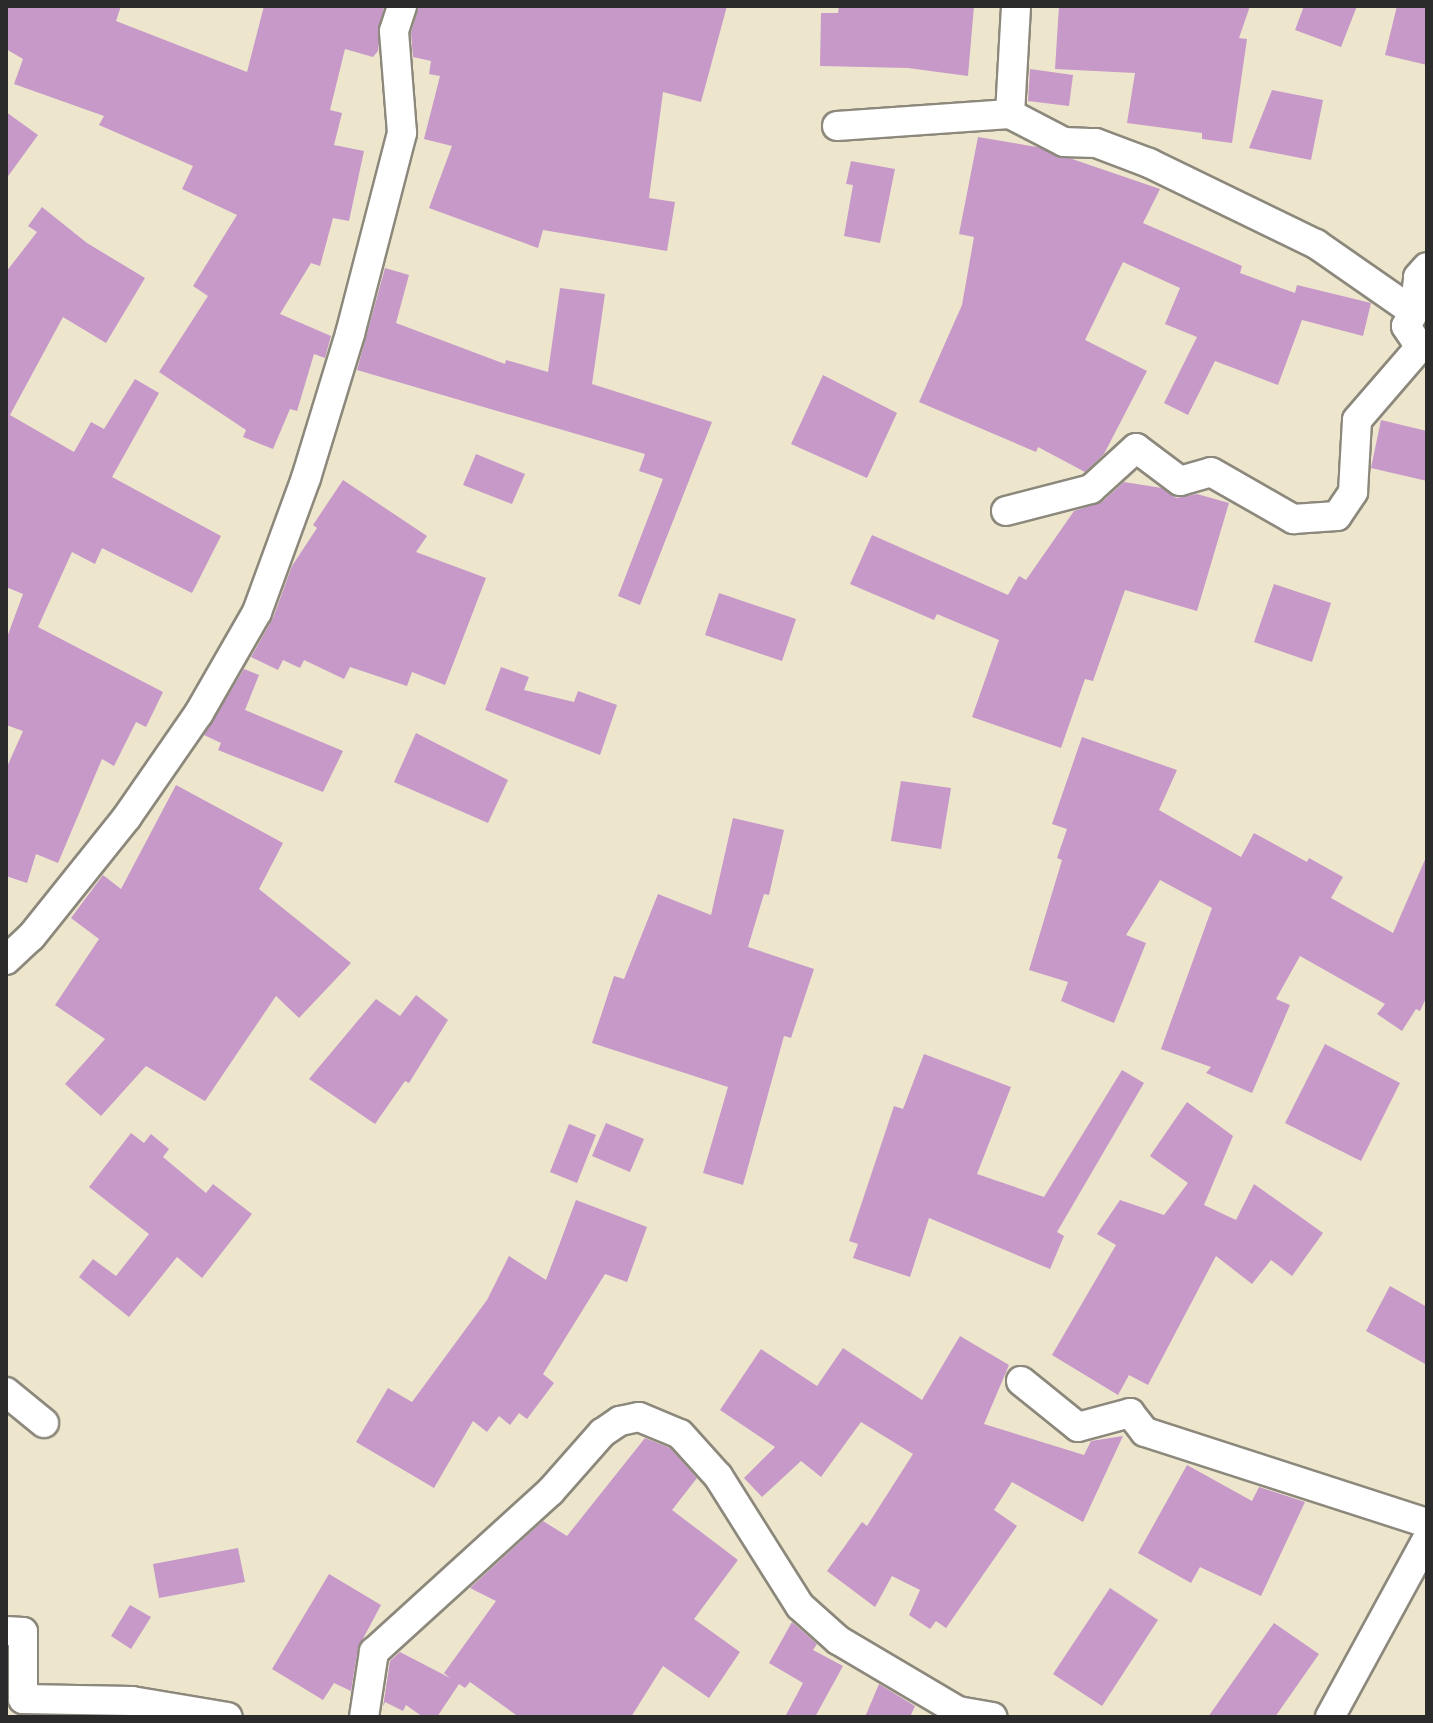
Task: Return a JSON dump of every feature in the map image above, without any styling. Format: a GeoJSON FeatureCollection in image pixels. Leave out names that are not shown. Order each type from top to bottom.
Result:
{"type":"FeatureCollection","features":[{"type":"Feature","properties":{"kind":"street"},"geometry":{"type":"LineString","coordinates":[[6,960],[31,937],[127,817],[199,713],[257,612],[342,363],[402,133],[394,31],[402,6]]}},
{"type":"Feature","properties":{"kind":"street"},"geometry":{"type":"LineString","coordinates":[[1010,114],[1016,6]]}},
{"type":"Feature","properties":{"kind":"street"},"geometry":{"type":"LineString","coordinates":[[837,126],[1010,114],[1064,142],[1096,143],[1149,163],[1303,238],[1414,312]]}},
{"type":"Feature","properties":{"kind":"street"},"geometry":{"type":"LineString","coordinates":[[1006,511],[1091,489],[1136,448],[1180,481],[1211,472],[1293,519],[1337,516],[1353,492],[1357,420],[1420,347],[1406,326],[1414,312],[1418,277],[1427,267]]}},
{"type":"Feature","properties":{"kind":"street"},"geometry":{"type":"LineString","coordinates":[[1021,1381],[1078,1427],[1130,1413],[1145,1432],[1427,1523]]}},
{"type":"Feature","properties":{"kind":"street"},"geometry":{"type":"LineString","coordinates":[[6,1392],[44,1423]]}},
{"type":"Feature","properties":{"kind":"street"},"geometry":{"type":"LineString","coordinates":[[364,1717],[374,1652],[550,1492],[602,1433],[620,1421],[639,1417],[680,1434],[718,1476],[800,1606],[838,1640],[958,1711],[992,1717]]}},
{"type":"Feature","properties":{"kind":"street"},"geometry":{"type":"LineString","coordinates":[[1330,1717],[1427,1539]]}},
{"type":"Feature","properties":{"kind":"street"},"geometry":{"type":"LineString","coordinates":[[6,1631],[23,1632],[23,1699],[132,1701],[228,1717]]}},
{"type":"Feature","properties":{"kind":"building"},"geometry":{"type":"Polygon","coordinates":[[[6,6],[121,6],[116,21],[247,72],[264,6],[384,6],[378,51],[373,57],[345,49],[330,110],[342,113],[334,145],[364,151],[349,221],[333,218],[320,266],[311,263],[280,314],[331,336],[325,358],[314,354],[297,411],[290,409],[273,449],[243,437],[246,430],[159,372],[208,296],[193,286],[237,215],[182,189],[193,166],[99,125],[104,116],[14,84],[23,59],[6,49],[6,6]]]}},
{"type":"Feature","properties":{"kind":"building"},"geometry":{"type":"Polygon","coordinates":[[[419,6],[727,6],[701,102],[663,92],[649,198],[675,202],[667,251],[543,230],[538,248],[429,208],[452,146],[424,139],[440,76],[429,74],[431,61],[413,57],[411,33],[419,6]]]}},
{"type":"Feature","properties":{"kind":"building"},"geometry":{"type":"Polygon","coordinates":[[[839,6],[974,6],[968,76],[908,68],[820,66],[821,13],[838,13],[839,6]]]}},
{"type":"Feature","properties":{"kind":"building"},"geometry":{"type":"Polygon","coordinates":[[[1059,6],[1250,6],[1239,38],[1247,39],[1232,143],[1202,139],[1202,133],[1127,123],[1135,73],[1055,69],[1059,6]]]}},
{"type":"Feature","properties":{"kind":"building"},"geometry":{"type":"Polygon","coordinates":[[[1304,6],[1357,6],[1341,47],[1295,30],[1304,6]]]}},
{"type":"Feature","properties":{"kind":"building"},"geometry":{"type":"Polygon","coordinates":[[[1397,6],[1427,6],[1427,65],[1385,55],[1397,6]]]}},
{"type":"Feature","properties":{"kind":"building"},"geometry":{"type":"Polygon","coordinates":[[[1030,69],[1073,75],[1069,106],[1028,101],[1030,69]]]}},
{"type":"Feature","properties":{"kind":"building"},"geometry":{"type":"Polygon","coordinates":[[[1272,90],[1323,100],[1311,160],[1249,148],[1272,90]]]}},
{"type":"Feature","properties":{"kind":"building"},"geometry":{"type":"Polygon","coordinates":[[[6,112],[38,135],[6,179],[6,112]]]}},
{"type":"Feature","properties":{"kind":"building"},"geometry":{"type":"Polygon","coordinates":[[[978,137],[1037,147],[1160,189],[1143,223],[1242,266],[1240,273],[1295,293],[1297,285],[1371,303],[1363,336],[1302,320],[1278,385],[1215,361],[1188,415],[1164,403],[1197,337],[1165,324],[1180,288],[1123,262],[1085,340],[1147,371],[1104,454],[1085,472],[1038,447],[1036,452],[919,402],[962,305],[974,237],[959,234],[978,137]]]}},
{"type":"Feature","properties":{"kind":"building"},"geometry":{"type":"Polygon","coordinates":[[[851,161],[895,169],[880,243],[844,236],[853,185],[846,184],[851,161]]]}},
{"type":"Feature","properties":{"kind":"building"},"geometry":{"type":"Polygon","coordinates":[[[42,207],[87,243],[145,278],[106,343],[63,317],[10,415],[74,452],[91,422],[104,429],[135,379],[159,393],[112,477],[221,536],[192,593],[102,548],[95,564],[72,552],[38,627],[163,692],[146,727],[136,722],[114,766],[102,759],[58,863],[36,854],[27,883],[6,876],[6,769],[23,731],[6,725],[6,640],[23,594],[6,587],[6,272],[37,232],[28,226],[42,207]]]}},
{"type":"Feature","properties":{"kind":"building"},"geometry":{"type":"Polygon","coordinates":[[[385,268],[409,275],[396,323],[505,364],[506,360],[548,372],[560,288],[605,294],[592,384],[712,422],[640,605],[618,596],[663,479],[639,471],[645,454],[357,370],[385,268]]]}},
{"type":"Feature","properties":{"kind":"building"},"geometry":{"type":"Polygon","coordinates":[[[823,375],[897,413],[867,478],[791,444],[823,375]]]}},
{"type":"Feature","properties":{"kind":"building"},"geometry":{"type":"Polygon","coordinates":[[[1381,420],[1427,431],[1427,481],[1371,468],[1381,420]]]}},
{"type":"Feature","properties":{"kind":"building"},"geometry":{"type":"Polygon","coordinates":[[[476,454],[525,474],[512,504],[463,485],[476,454]]]}},
{"type":"Feature","properties":{"kind":"building"},"geometry":{"type":"Polygon","coordinates":[[[343,480],[427,536],[416,552],[486,578],[445,685],[412,672],[407,686],[350,667],[344,679],[304,660],[300,668],[283,660],[278,670],[251,657],[273,618],[292,566],[317,528],[313,525],[343,480]]]}},
{"type":"Feature","properties":{"kind":"building"},"geometry":{"type":"Polygon","coordinates":[[[1124,482],[1162,488],[1176,498],[1197,494],[1229,503],[1197,611],[1125,590],[1093,681],[1085,679],[1061,748],[972,717],[999,640],[937,614],[934,620],[850,584],[872,535],[1008,595],[1019,576],[1026,580],[1074,511],[1102,502],[1124,482]]]}},
{"type":"Feature","properties":{"kind":"building"},"geometry":{"type":"Polygon","coordinates":[[[1274,584],[1331,603],[1312,662],[1254,642],[1274,584]]]}},
{"type":"Feature","properties":{"kind":"building"},"geometry":{"type":"Polygon","coordinates":[[[719,593],[796,619],[782,661],[705,635],[719,593]]]}},
{"type":"Feature","properties":{"kind":"building"},"geometry":{"type":"Polygon","coordinates":[[[501,667],[529,677],[524,690],[574,702],[578,691],[617,705],[600,755],[485,710],[501,667]]]}},
{"type":"Feature","properties":{"kind":"building"},"geometry":{"type":"Polygon","coordinates":[[[244,669],[259,675],[245,710],[343,751],[323,792],[218,750],[221,743],[204,735],[244,669]]]}},
{"type":"Feature","properties":{"kind":"building"},"geometry":{"type":"Polygon","coordinates":[[[416,733],[508,780],[488,823],[394,782],[416,733]]]}},
{"type":"Feature","properties":{"kind":"building"},"geometry":{"type":"Polygon","coordinates":[[[1082,737],[1177,770],[1159,810],[1241,857],[1254,833],[1307,862],[1309,858],[1343,877],[1331,898],[1393,933],[1427,855],[1427,996],[1420,1011],[1416,1009],[1402,1031],[1377,1014],[1385,1004],[1300,956],[1276,999],[1290,1005],[1252,1093],[1206,1073],[1211,1067],[1161,1049],[1212,908],[1160,880],[1126,935],[1146,943],[1114,1023],[1061,1001],[1068,982],[1029,970],[1062,860],[1057,858],[1067,829],[1052,824],[1082,737]]]}},
{"type":"Feature","properties":{"kind":"building"},"geometry":{"type":"Polygon","coordinates":[[[901,781],[951,788],[941,849],[891,841],[901,781]]]}},
{"type":"Feature","properties":{"kind":"building"},"geometry":{"type":"Polygon","coordinates":[[[176,785],[283,843],[259,889],[351,963],[299,1018],[276,996],[205,1101],[146,1066],[101,1116],[65,1084],[105,1039],[55,1005],[99,939],[71,918],[103,875],[121,889],[176,785]]]}},
{"type":"Feature","properties":{"kind":"building"},"geometry":{"type":"Polygon","coordinates":[[[733,818],[784,830],[769,895],[764,894],[748,947],[814,969],[791,1038],[784,1036],[743,1185],[703,1173],[728,1087],[592,1043],[614,976],[624,979],[658,894],[711,915],[733,818]]]}},
{"type":"Feature","properties":{"kind":"building"},"geometry":{"type":"Polygon","coordinates":[[[416,995],[448,1020],[409,1083],[405,1081],[375,1124],[309,1079],[376,999],[400,1016],[416,995]]]}},
{"type":"Feature","properties":{"kind":"building"},"geometry":{"type":"Polygon","coordinates":[[[1325,1044],[1400,1083],[1361,1161],[1285,1123],[1325,1044]]]}},
{"type":"Feature","properties":{"kind":"building"},"geometry":{"type":"Polygon","coordinates":[[[924,1054],[1011,1087],[977,1174],[1044,1197],[1122,1070],[1144,1083],[1057,1232],[1064,1236],[1050,1269],[929,1218],[910,1277],[853,1258],[858,1244],[849,1241],[894,1106],[903,1109],[924,1054]]]}},
{"type":"Feature","properties":{"kind":"building"},"geometry":{"type":"Polygon","coordinates":[[[1187,1102],[1233,1136],[1204,1205],[1236,1220],[1254,1184],[1323,1233],[1292,1276],[1271,1260],[1252,1284],[1216,1256],[1148,1385],[1129,1375],[1118,1395],[1052,1355],[1116,1245],[1097,1234],[1120,1200],[1164,1215],[1188,1183],[1150,1156],[1187,1102]]]}},
{"type":"Feature","properties":{"kind":"building"},"geometry":{"type":"Polygon","coordinates":[[[606,1123],[644,1139],[630,1172],[592,1156],[606,1123]]]}},
{"type":"Feature","properties":{"kind":"building"},"geometry":{"type":"Polygon","coordinates":[[[569,1124],[596,1135],[577,1183],[550,1172],[569,1124]]]}},
{"type":"Feature","properties":{"kind":"building"},"geometry":{"type":"Polygon","coordinates":[[[131,1133],[144,1143],[151,1134],[169,1149],[163,1157],[206,1193],[213,1184],[252,1214],[202,1278],[177,1257],[129,1317],[79,1277],[93,1259],[116,1276],[149,1234],[89,1187],[131,1133]]]}},
{"type":"Feature","properties":{"kind":"building"},"geometry":{"type":"Polygon","coordinates":[[[576,1200],[647,1227],[627,1282],[605,1274],[543,1374],[554,1383],[527,1419],[519,1413],[510,1425],[499,1416],[487,1432],[473,1421],[434,1488],[356,1442],[388,1388],[412,1402],[487,1300],[509,1256],[546,1280],[576,1200]]]}},
{"type":"Feature","properties":{"kind":"building"},"geometry":{"type":"Polygon","coordinates":[[[1390,1286],[1427,1307],[1427,1365],[1366,1331],[1390,1286]]]}},
{"type":"Feature","properties":{"kind":"building"},"geometry":{"type":"Polygon","coordinates":[[[960,1336],[1009,1365],[984,1424],[1084,1455],[1091,1441],[1123,1436],[1083,1522],[1012,1482],[994,1510],[1017,1526],[946,1628],[936,1621],[930,1629],[909,1615],[920,1590],[892,1576],[875,1607],[827,1571],[862,1522],[867,1526],[913,1454],[861,1422],[821,1477],[801,1461],[762,1497],[744,1478],[775,1447],[720,1410],[761,1349],[817,1386],[843,1348],[922,1400],[960,1336]]]}},
{"type":"Feature","properties":{"kind":"building"},"geometry":{"type":"Polygon","coordinates":[[[645,1438],[670,1448],[697,1478],[672,1510],[738,1560],[694,1619],[740,1652],[709,1698],[663,1666],[631,1717],[519,1717],[470,1682],[465,1688],[459,1684],[437,1717],[423,1717],[406,1705],[403,1711],[385,1702],[383,1707],[390,1661],[400,1652],[450,1678],[444,1673],[496,1601],[470,1588],[543,1521],[567,1536],[645,1438]]]}},
{"type":"Feature","properties":{"kind":"building"},"geometry":{"type":"Polygon","coordinates":[[[1187,1465],[1252,1501],[1259,1487],[1305,1502],[1261,1596],[1200,1567],[1191,1583],[1138,1553],[1187,1465]]]}},
{"type":"Feature","properties":{"kind":"building"},"geometry":{"type":"Polygon","coordinates":[[[238,1548],[245,1582],[159,1598],[153,1564],[238,1548]]]}},
{"type":"Feature","properties":{"kind":"building"},"geometry":{"type":"Polygon","coordinates":[[[329,1574],[381,1605],[358,1648],[351,1691],[334,1683],[323,1700],[272,1669],[329,1574]]]}},
{"type":"Feature","properties":{"kind":"building"},"geometry":{"type":"Polygon","coordinates":[[[1110,1588],[1158,1620],[1102,1706],[1053,1674],[1110,1588]]]}},
{"type":"Feature","properties":{"kind":"building"},"geometry":{"type":"Polygon","coordinates":[[[130,1605],[151,1617],[131,1649],[111,1636],[130,1605]]]}},
{"type":"Feature","properties":{"kind":"building"},"geometry":{"type":"Polygon","coordinates":[[[792,1622],[817,1644],[813,1650],[843,1666],[815,1717],[785,1717],[803,1683],[769,1663],[792,1622]]]}},
{"type":"Feature","properties":{"kind":"building"},"geometry":{"type":"Polygon","coordinates":[[[1274,1623],[1319,1654],[1275,1717],[1208,1717],[1274,1623]]]}},
{"type":"Feature","properties":{"kind":"building"},"geometry":{"type":"Polygon","coordinates":[[[879,1684],[915,1706],[910,1717],[865,1717],[879,1684]]]}}]}
